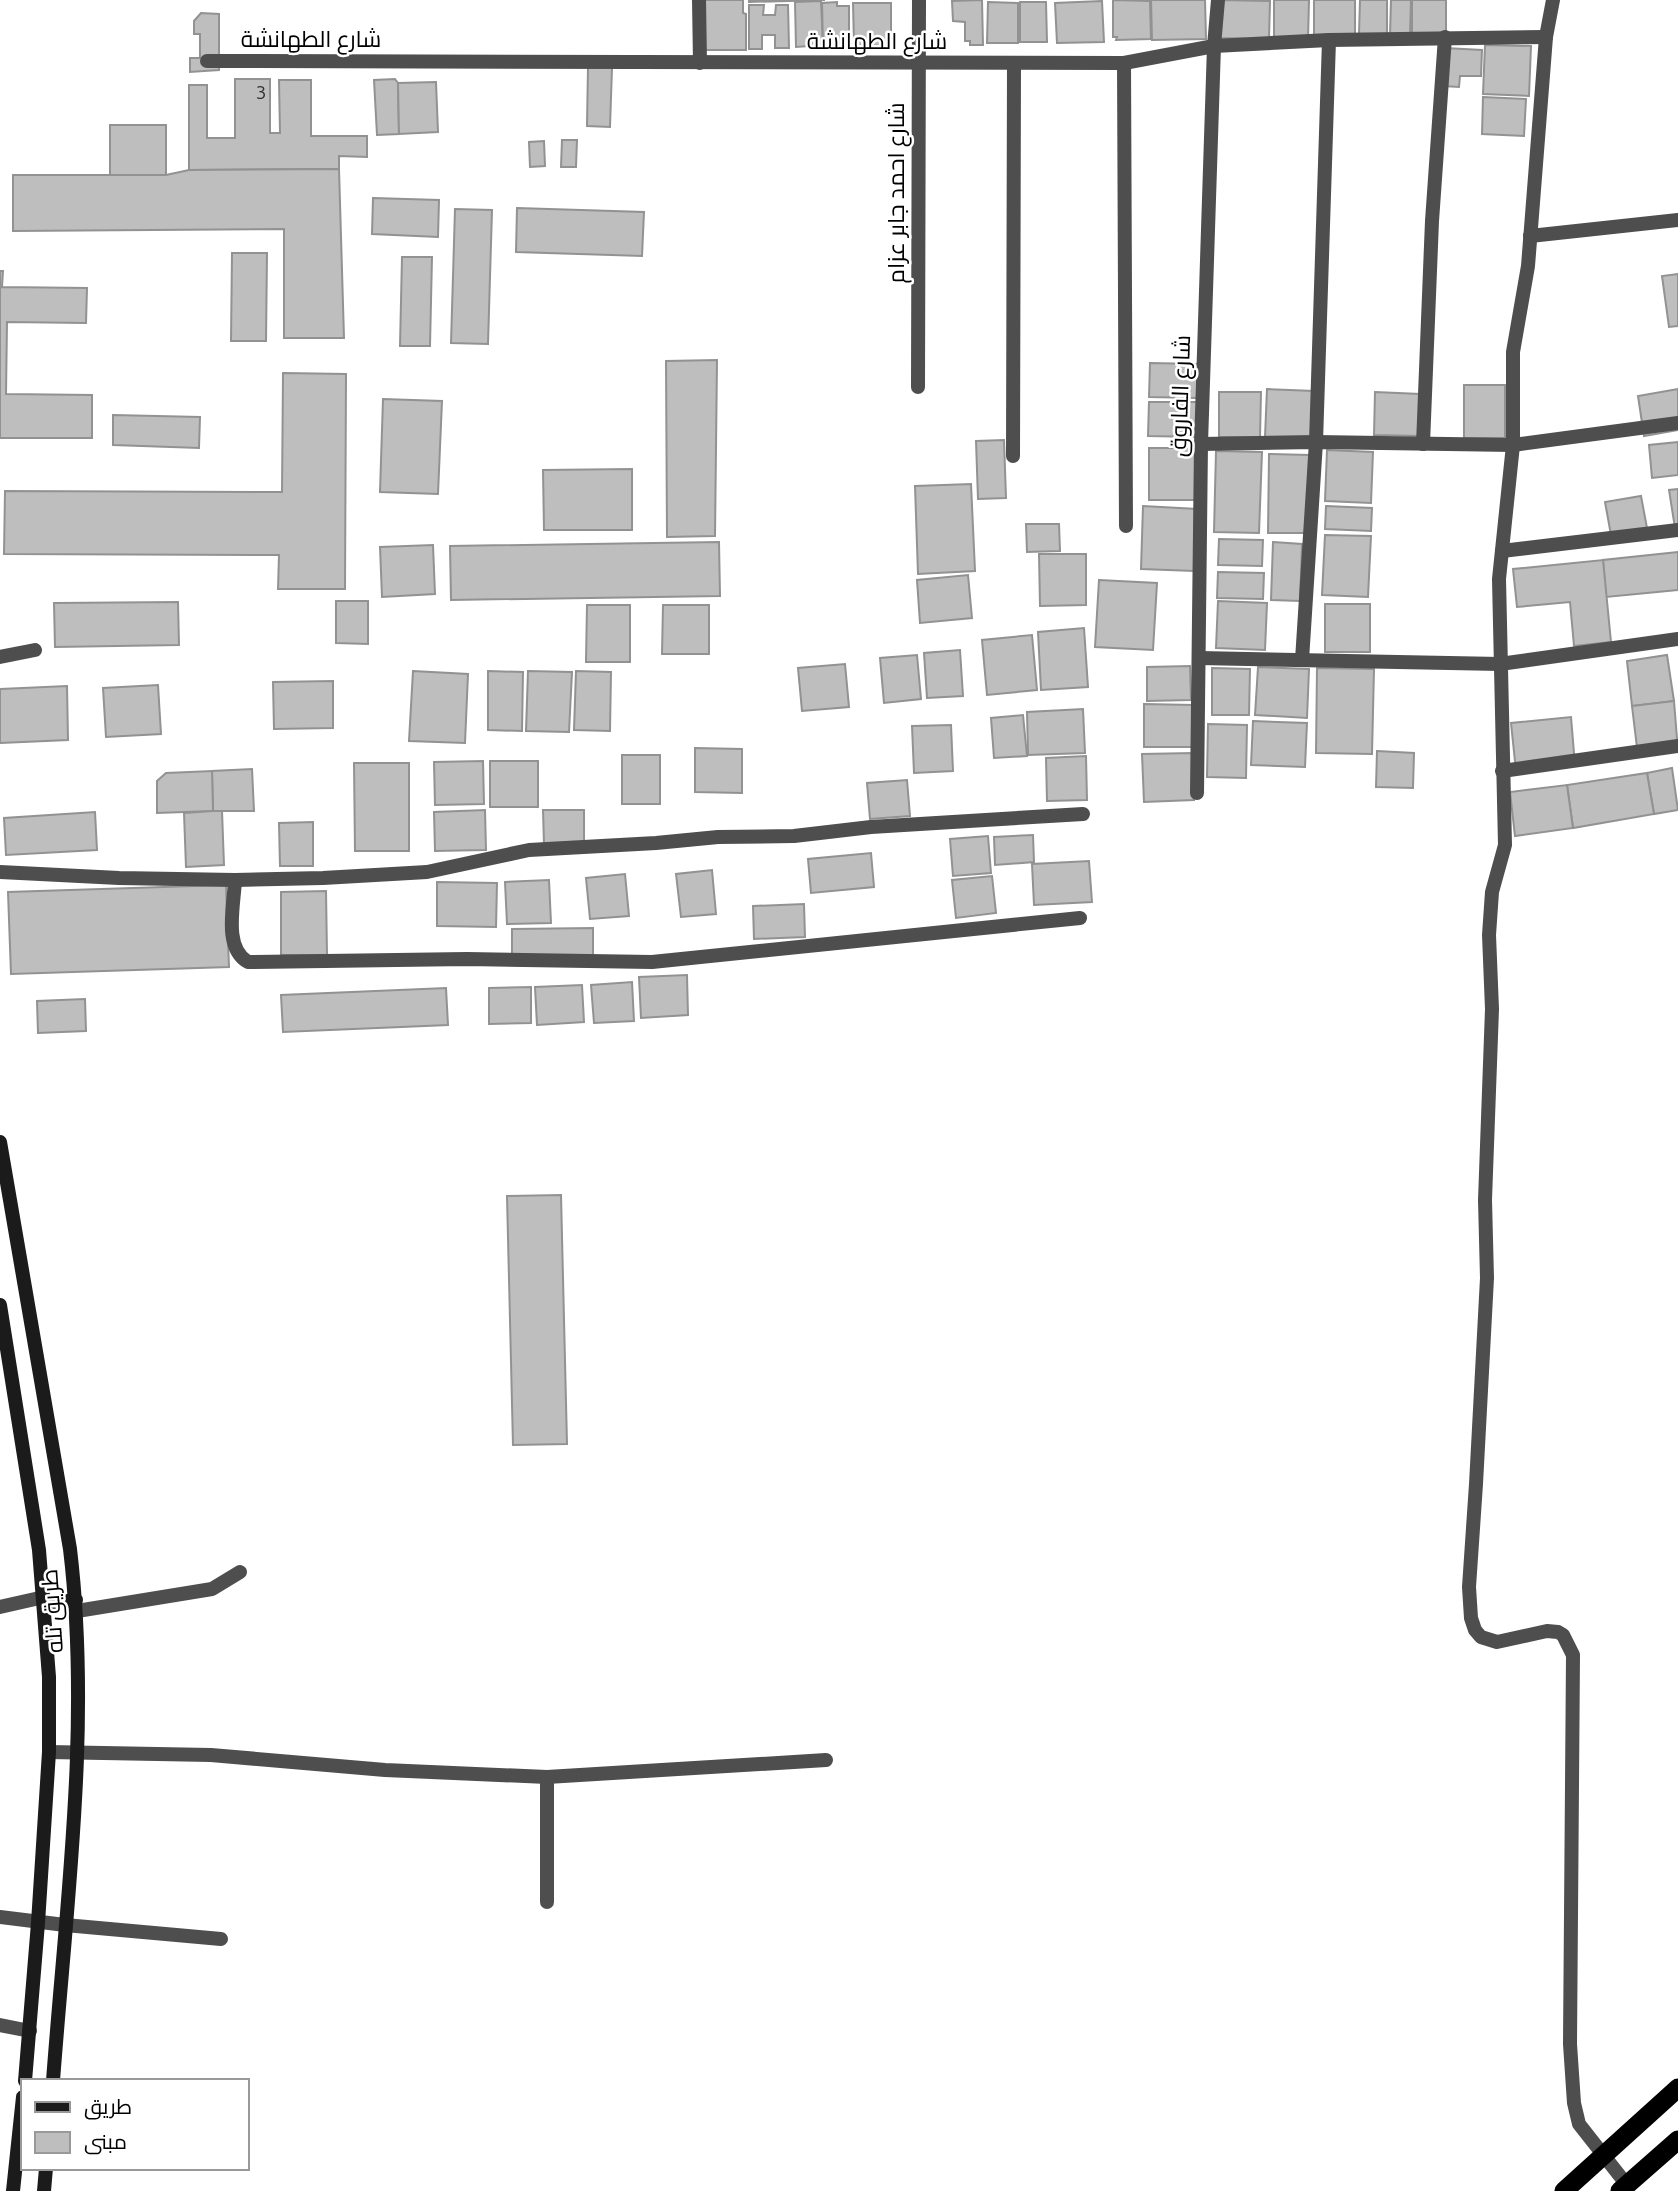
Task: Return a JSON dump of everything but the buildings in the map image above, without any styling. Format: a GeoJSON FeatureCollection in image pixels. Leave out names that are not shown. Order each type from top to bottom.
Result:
{"type":"FeatureCollection","features":[{"type":"Feature","properties":{"kind":"highway"},"geometry":{"type":"LineString","coordinates":[[1564,2191],[1678,2088]]}},
{"type":"Feature","properties":{"kind":"highway"},"geometry":{"type":"LineString","coordinates":[[1623,2188],[1678,2140]]}},
{"type":"Feature","properties":{"kind":"main road","name":"طريق تله"},"geometry":{"type":"LineString","coordinates":[[0,1142],[70,1549],[77,1606],[77,1753],[53,2079]]}},
{"type":"Feature","properties":{"kind":"main road","name":"طريق تله"},"geometry":{"type":"LineString","coordinates":[[0,1305],[33,1503],[49,1677],[49,1752],[30,2031],[24,2079]]}},
{"type":"Feature","properties":{"kind":"main road"},"geometry":{"type":"LineString","coordinates":[[44,1601],[77,1606]]}},
{"type":"Feature","properties":{"kind":"main road"},"geometry":{"type":"LineString","coordinates":[[13,2191],[21,2116]]}},
{"type":"Feature","properties":{"kind":"main road"},"geometry":{"type":"LineString","coordinates":[[44,2191],[46,2170]]}},
{"type":"Feature","properties":{"kind":"street"},"geometry":{"type":"LineString","coordinates":[[699,0],[700,63]]}},
{"type":"Feature","properties":{"kind":"street","name":"شارع احمد جابر عزام"},"geometry":{"type":"LineString","coordinates":[[918,387],[919,0]]}},
{"type":"Feature","properties":{"kind":"street","name":"شارع الفاروق"},"geometry":{"type":"LineString","coordinates":[[1197,793],[1201,444],[1214,46],[1218,0]]}},
{"type":"Feature","properties":{"kind":"street"},"geometry":{"type":"LineString","coordinates":[[1553,0],[1546,37],[1528,267],[1513,352],[1513,444],[1499,579],[1505,845],[1492,892],[1489,935],[1492,1009],[1485,1200],[1486,1278],[1469,1587],[1475,1630],[1481,1637],[1497,1642],[1558,1632],[1563,1635],[1573,1656],[1570,2044],[1574,2103],[1579,2124],[1623,2188]]}},
{"type":"Feature","properties":{"kind":"street"},"geometry":{"type":"LineString","coordinates":[[1423,444],[1432,221],[1445,37]]}},
{"type":"Feature","properties":{"kind":"street","name":"شارع الطهانشة"},"geometry":{"type":"LineString","coordinates":[[207,61],[1124,63],[1214,46],[1329,40],[1546,37]]}},
{"type":"Feature","properties":{"kind":"street"},"geometry":{"type":"LineString","coordinates":[[1302,660],[1316,442],[1329,40]]}},
{"type":"Feature","properties":{"kind":"street"},"geometry":{"type":"LineString","coordinates":[[1124,63],[1126,526]]}},
{"type":"Feature","properties":{"kind":"street"},"geometry":{"type":"LineString","coordinates":[[1013,456],[1014,64]]}},
{"type":"Feature","properties":{"kind":"street"},"geometry":{"type":"LineString","coordinates":[[1530,236],[1678,220]]}},
{"type":"Feature","properties":{"kind":"street"},"geometry":{"type":"LineString","coordinates":[[1201,444],[1513,444],[1678,423]]}},
{"type":"Feature","properties":{"kind":"street"},"geometry":{"type":"LineString","coordinates":[[1502,551],[1678,530]]}},
{"type":"Feature","properties":{"kind":"street"},"geometry":{"type":"LineString","coordinates":[[1199,658],[1500,664],[1678,639]]}},
{"type":"Feature","properties":{"kind":"street"},"geometry":{"type":"LineString","coordinates":[[0,657],[35,650]]}},
{"type":"Feature","properties":{"kind":"street"},"geometry":{"type":"LineString","coordinates":[[1502,771],[1678,746]]}},
{"type":"Feature","properties":{"kind":"street"},"geometry":{"type":"LineString","coordinates":[[0,872],[235,880],[427,872],[529,850],[718,837],[794,836],[871,827],[1083,814]]}},
{"type":"Feature","properties":{"kind":"street"},"geometry":{"type":"LineString","coordinates":[[235,880],[232,943],[240,957],[248,962],[652,962],[1080,918]]}},
{"type":"Feature","properties":{"kind":"street"},"geometry":{"type":"LineString","coordinates":[[77,1606],[212,1589],[240,1572]]}},
{"type":"Feature","properties":{"kind":"street"},"geometry":{"type":"LineString","coordinates":[[0,1607],[44,1601]]}},
{"type":"Feature","properties":{"kind":"street"},"geometry":{"type":"LineString","coordinates":[[49,1752],[211,1755],[385,1770],[547,1777],[826,1760]]}},
{"type":"Feature","properties":{"kind":"street"},"geometry":{"type":"LineString","coordinates":[[547,1777],[547,1902]]}},
{"type":"Feature","properties":{"kind":"street"},"geometry":{"type":"LineString","coordinates":[[0,1917],[38,1923],[221,1939]]}},
{"type":"Feature","properties":{"kind":"street"},"geometry":{"type":"LineString","coordinates":[[0,2025],[30,2031]]}}]}
